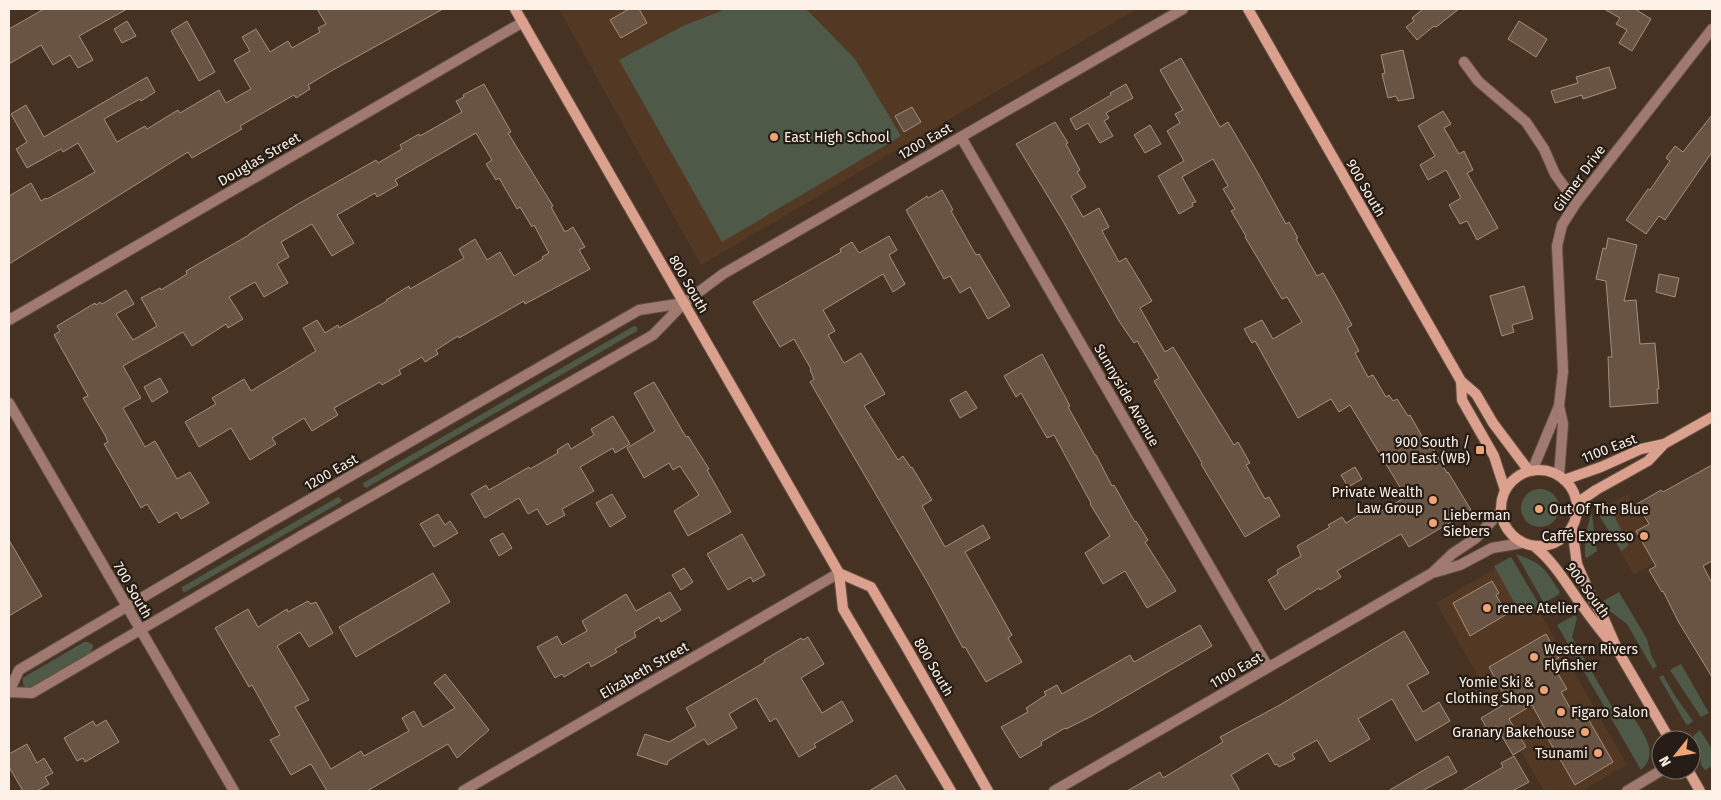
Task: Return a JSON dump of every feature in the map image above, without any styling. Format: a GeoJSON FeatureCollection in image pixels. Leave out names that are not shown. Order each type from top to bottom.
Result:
{"type":"FeatureCollection","features":[{"type":"Feature","properties":{"kind":"street","name":"800 South"},"geometry":{"type":"LineString","coordinates":[[515,9],[840,573],[843,608],[951,791]]}},
{"type":"Feature","properties":{"kind":"street","name":"1200 East"},"geometry":{"type":"LineString","coordinates":[[684,303],[639,310],[19,670],[9,692],[32,693],[140,629],[653,336],[684,303],[723,274],[1183,9]]}},
{"type":"Feature","properties":{"kind":"street","name":"900 South"},"geometry":{"type":"LineString","coordinates":[[1248,9],[1461,381],[1476,394],[1493,423],[1530,471]]}},
{"type":"Feature","properties":{"kind":"street","name":"Douglas Street"},"geometry":{"type":"LineString","coordinates":[[9,320],[523,22]]}},
{"type":"Feature","properties":{"kind":"street","name":"Gilmer Drive"},"geometry":{"type":"LineString","coordinates":[[1530,471],[1559,406],[1563,372],[1557,246],[1562,225],[1576,203],[1712,29]]}},
{"type":"Feature","properties":{"kind":"street"},"geometry":{"type":"LineString","coordinates":[[1464,62],[1478,81],[1526,122],[1544,149],[1555,174],[1576,203]]}},
{"type":"Feature","properties":{"kind":"street","name":"Sunnyside Avenue"},"geometry":{"type":"LineString","coordinates":[[961,137],[1268,667]]}},
{"type":"Feature","properties":{"kind":"street","name":"900 South"},"geometry":{"type":"LineString","coordinates":[[1461,381],[1462,400],[1494,456],[1506,490]]}},
{"type":"Feature","properties":{"kind":"street","name":"700 South"},"geometry":{"type":"LineString","coordinates":[[9,402],[234,791]]}},
{"type":"Feature","properties":{"kind":"street","name":"Gilmer Drive"},"geometry":{"type":"LineString","coordinates":[[1559,406],[1563,424],[1561,478]]}},
{"type":"Feature","properties":{"kind":"street","name":"1100 East"},"geometry":{"type":"LineString","coordinates":[[1561,478],[1601,467],[1641,449],[1664,444],[1712,417]]}},
{"type":"Feature","properties":{"kind":"street","name":"1100 East"},"geometry":{"type":"LineString","coordinates":[[1577,503],[1596,490],[1648,461],[1664,444]]}},
{"type":"Feature","properties":{"kind":"street"},"geometry":{"type":"LineString","coordinates":[[1530,471],[1546,471],[1561,478],[1570,486],[1577,503],[1577,512],[1572,528],[1559,541],[1543,546],[1534,546],[1522,542],[1511,535],[1504,524],[1501,500],[1506,490],[1516,478],[1530,471]]}},
{"type":"Feature","properties":{"kind":"street","name":"1100 East"},"geometry":{"type":"LineString","coordinates":[[1054,791],[1432,573],[1452,554],[1476,538],[1501,511]]}},
{"type":"Feature","properties":{"kind":"street","name":"900 South"},"geometry":{"type":"LineString","coordinates":[[1572,528],[1577,564],[1589,592],[1604,619],[1618,651],[1664,730]]}},
{"type":"Feature","properties":{"kind":"street","name":"1100 East"},"geometry":{"type":"LineString","coordinates":[[1432,573],[1460,565],[1492,548],[1522,542]]}},
{"type":"Feature","properties":{"kind":"street","name":"900 South"},"geometry":{"type":"LineString","coordinates":[[1534,546],[1545,555],[1561,574],[1596,624],[1618,651]]}},
{"type":"Feature","properties":{"kind":"street","name":"800 South"},"geometry":{"type":"LineString","coordinates":[[840,573],[870,587],[988,791]]}},
{"type":"Feature","properties":{"kind":"street","name":"Elizabeth Street"},"geometry":{"type":"LineString","coordinates":[[463,791],[840,573]]}},
{"type":"Feature","properties":{"kind":"street"},"geometry":{"type":"LineString","coordinates":[[1627,791],[1651,777]]}},
{"type":"Feature","properties":{"kind":"street"},"geometry":{"type":"LineString","coordinates":[[1694,780],[1700,791]]}},
{"type":"Feature","properties":{"kind":"shaded area","name":"East High School"},"geometry":{"type":"Polygon","coordinates":[[[559,9],[1137,9],[701,265],[559,9]]]}},
{"type":"Feature","properties":{"kind":"shaded area"},"geometry":{"type":"Polygon","coordinates":[[[1628,494],[1665,557],[1634,575],[1599,513],[1601,508],[1628,494]]]}},
{"type":"Feature","properties":{"kind":"shaded area"},"geometry":{"type":"Polygon","coordinates":[[[1510,560],[1627,765],[1581,791],[1544,791],[1436,603],[1510,560]]]}},
{"type":"Feature","properties":{"kind":"green space"},"geometry":{"type":"Polygon","coordinates":[[[726,9],[806,9],[855,59],[901,136],[722,242],[619,60],[683,26],[726,9]]]}},
{"type":"Feature","properties":{"kind":"green space"},"geometry":{"type":"Polygon","coordinates":[[[634,326],[637,327],[637,331],[366,488],[364,487],[363,483],[634,326]]]}},
{"type":"Feature","properties":{"kind":"green space"},"geometry":{"type":"Polygon","coordinates":[[[1540,489],[1547,490],[1553,495],[1558,501],[1558,515],[1553,521],[1547,526],[1540,527],[1533,526],[1527,521],[1522,515],[1521,508],[1522,501],[1527,495],[1533,490],[1540,489]]]}},
{"type":"Feature","properties":{"kind":"green space"},"geometry":{"type":"Polygon","coordinates":[[[338,497],[342,500],[341,502],[185,592],[182,591],[182,587],[338,497]]]}},
{"type":"Feature","properties":{"kind":"green space"},"geometry":{"type":"Polygon","coordinates":[[[1609,505],[1628,544],[1621,551],[1599,515],[1601,509],[1609,505]]]}},
{"type":"Feature","properties":{"kind":"green space"},"geometry":{"type":"Polygon","coordinates":[[[1591,514],[1597,551],[1587,558],[1585,557],[1585,536],[1591,514]]]}},
{"type":"Feature","properties":{"kind":"green space"},"geometry":{"type":"Polygon","coordinates":[[[1516,554],[1538,564],[1560,592],[1558,595],[1544,603],[1516,554]]]}},
{"type":"Feature","properties":{"kind":"green space"},"geometry":{"type":"Polygon","coordinates":[[[1511,557],[1540,606],[1522,616],[1494,566],[1511,557]]]}},
{"type":"Feature","properties":{"kind":"green space"},"geometry":{"type":"Polygon","coordinates":[[[1619,592],[1647,639],[1651,655],[1657,666],[1653,669],[1627,624],[1607,609],[1603,601],[1619,592]]]}},
{"type":"Feature","properties":{"kind":"green space"},"geometry":{"type":"Polygon","coordinates":[[[1575,615],[1577,618],[1572,637],[1615,712],[1630,712],[1647,741],[1649,756],[1647,763],[1641,770],[1557,625],[1575,615]]]}},
{"type":"Feature","properties":{"kind":"green space"},"geometry":{"type":"Polygon","coordinates":[[[84,642],[92,644],[93,647],[90,653],[32,687],[25,687],[23,678],[84,642]]]}},
{"type":"Feature","properties":{"kind":"green space"},"geometry":{"type":"Polygon","coordinates":[[[1681,664],[1709,713],[1701,717],[1670,670],[1681,664]]]}},
{"type":"Feature","properties":{"kind":"green space"},"geometry":{"type":"Polygon","coordinates":[[[1663,675],[1693,721],[1688,725],[1659,677],[1663,675]]]}},
{"type":"Feature","properties":{"kind":"green space"},"geometry":{"type":"Polygon","coordinates":[[[1701,732],[1712,749],[1712,766],[1705,770],[1701,765],[1701,732]]]}},
{"type":"Feature","properties":{"kind":"building"},"geometry":{"type":"Polygon","coordinates":[[[44,9],[127,9],[79,36],[93,60],[78,68],[70,55],[53,65],[41,45],[9,64],[9,29],[44,9]]]}},
{"type":"Feature","properties":{"kind":"building"},"geometry":{"type":"Polygon","coordinates":[[[317,9],[443,9],[333,70],[308,85],[310,89],[296,98],[294,95],[240,126],[242,129],[192,158],[188,152],[9,264],[9,196],[31,183],[41,201],[95,172],[78,143],[63,152],[61,149],[27,168],[16,149],[27,142],[11,114],[26,105],[44,137],[147,77],[155,92],[104,119],[117,142],[145,126],[147,129],[178,110],[180,113],[219,90],[226,103],[251,89],[234,60],[250,51],[242,37],[256,29],[270,52],[288,41],[292,48],[320,32],[318,28],[326,24],[317,9]]]}},
{"type":"Feature","properties":{"kind":"building"},"geometry":{"type":"Polygon","coordinates":[[[629,9],[639,9],[647,23],[621,38],[610,20],[629,9]]]}},
{"type":"Feature","properties":{"kind":"building"},"geometry":{"type":"Polygon","coordinates":[[[1423,9],[1459,9],[1417,40],[1406,27],[1414,21],[1412,18],[1423,9]]]}},
{"type":"Feature","properties":{"kind":"building"},"geometry":{"type":"Polygon","coordinates":[[[1604,9],[1635,9],[1651,19],[1632,51],[1619,43],[1627,30],[1616,24],[1620,18],[1604,9]]]}},
{"type":"Feature","properties":{"kind":"building"},"geometry":{"type":"Polygon","coordinates":[[[127,21],[136,36],[122,43],[114,29],[127,21]]]}},
{"type":"Feature","properties":{"kind":"building"},"geometry":{"type":"Polygon","coordinates":[[[187,21],[215,72],[199,81],[171,31],[187,21]]]}},
{"type":"Feature","properties":{"kind":"building"},"geometry":{"type":"Polygon","coordinates":[[[1519,21],[1547,39],[1536,57],[1508,39],[1519,21]]]}},
{"type":"Feature","properties":{"kind":"building"},"geometry":{"type":"Polygon","coordinates":[[[1403,50],[1414,98],[1398,101],[1396,96],[1388,98],[1382,74],[1385,73],[1381,55],[1403,50]]]}},
{"type":"Feature","properties":{"kind":"building"},"geometry":{"type":"Polygon","coordinates":[[[1181,58],[1220,127],[1228,122],[1286,224],[1289,222],[1298,238],[1296,239],[1317,276],[1323,273],[1352,325],[1347,328],[1359,351],[1355,353],[1368,377],[1373,375],[1386,397],[1389,395],[1393,401],[1397,399],[1408,416],[1410,415],[1426,443],[1429,441],[1471,510],[1409,547],[1401,534],[1337,571],[1341,577],[1320,590],[1319,588],[1285,610],[1268,580],[1278,574],[1277,570],[1301,556],[1297,546],[1330,527],[1328,525],[1342,517],[1346,523],[1374,506],[1378,513],[1406,497],[1350,405],[1339,412],[1331,399],[1298,418],[1255,341],[1252,343],[1244,329],[1262,320],[1273,339],[1302,322],[1287,297],[1282,299],[1245,237],[1231,211],[1235,209],[1223,189],[1228,186],[1213,159],[1182,177],[1196,202],[1192,203],[1193,206],[1179,214],[1158,176],[1184,161],[1167,131],[1180,123],[1175,114],[1183,110],[1160,70],[1181,58]]]}},
{"type":"Feature","properties":{"kind":"building"},"geometry":{"type":"Polygon","coordinates":[[[1609,67],[1616,88],[1583,99],[1582,95],[1555,103],[1551,91],[1578,83],[1576,77],[1609,67]]]}},
{"type":"Feature","properties":{"kind":"building"},"geometry":{"type":"Polygon","coordinates":[[[484,84],[511,132],[508,133],[553,206],[551,207],[565,232],[573,227],[585,247],[579,250],[590,269],[525,304],[524,301],[459,338],[458,336],[436,350],[438,354],[425,362],[422,357],[399,370],[401,374],[382,385],[380,382],[334,408],[338,415],[312,431],[304,418],[272,438],[276,444],[250,460],[231,428],[199,447],[185,422],[216,404],[212,398],[244,379],[251,391],[316,351],[303,328],[317,320],[325,333],[338,325],[339,328],[387,301],[409,286],[410,289],[464,258],[459,249],[475,239],[487,260],[500,252],[514,276],[543,259],[542,257],[549,253],[534,225],[532,227],[520,207],[517,209],[499,178],[496,180],[486,164],[492,160],[476,133],[395,180],[398,185],[377,197],[375,193],[337,215],[354,243],[332,256],[312,224],[281,242],[289,257],[277,264],[288,283],[264,297],[255,282],[229,297],[243,319],[228,328],[226,324],[192,346],[183,332],[123,366],[141,398],[123,408],[145,447],[155,441],[177,479],[190,472],[209,503],[181,519],[177,512],[159,523],[147,504],[141,508],[104,444],[108,442],[105,435],[83,398],[88,396],[54,335],[60,331],[57,326],[95,303],[96,305],[100,302],[102,304],[126,290],[134,304],[116,314],[133,340],[157,326],[141,298],[160,288],[161,290],[187,274],[186,271],[298,204],[376,160],[378,163],[402,149],[400,145],[462,112],[456,101],[484,84]]]}},
{"type":"Feature","properties":{"kind":"building"},"geometry":{"type":"Polygon","coordinates":[[[1126,84],[1133,98],[1106,113],[1109,118],[1104,121],[1113,136],[1100,143],[1088,123],[1076,130],[1070,119],[1126,84]]]}},
{"type":"Feature","properties":{"kind":"building"},"geometry":{"type":"Polygon","coordinates":[[[912,107],[921,122],[904,132],[895,116],[912,107]]]}},
{"type":"Feature","properties":{"kind":"building"},"geometry":{"type":"Polygon","coordinates":[[[1443,111],[1451,124],[1444,128],[1459,154],[1464,151],[1473,170],[1467,173],[1498,228],[1477,240],[1467,221],[1460,224],[1449,205],[1461,198],[1446,170],[1428,180],[1420,165],[1435,156],[1418,126],[1443,111]]]}},
{"type":"Feature","properties":{"kind":"building"},"geometry":{"type":"Polygon","coordinates":[[[1712,115],[1712,152],[1665,220],[1659,216],[1646,234],[1626,220],[1670,161],[1666,158],[1675,146],[1683,152],[1712,115]]]}},
{"type":"Feature","properties":{"kind":"building"},"geometry":{"type":"Polygon","coordinates":[[[1055,122],[1068,143],[1066,144],[1080,170],[1077,172],[1086,187],[1071,196],[1083,217],[1099,208],[1109,227],[1102,231],[1119,262],[1126,258],[1152,301],[1140,308],[1165,352],[1173,347],[1234,445],[1238,442],[1250,463],[1246,465],[1265,499],[1269,497],[1280,516],[1245,537],[1154,381],[1159,378],[1137,341],[1134,343],[1119,321],[1063,221],[1016,144],[1055,122]]]}},
{"type":"Feature","properties":{"kind":"building"},"geometry":{"type":"Polygon","coordinates":[[[1150,125],[1161,144],[1145,153],[1134,135],[1150,125]]]}},
{"type":"Feature","properties":{"kind":"building"},"geometry":{"type":"Polygon","coordinates":[[[942,190],[953,210],[951,211],[976,255],[979,254],[1010,306],[988,319],[970,287],[960,293],[950,276],[944,279],[906,210],[927,196],[928,198],[942,190]]]}},
{"type":"Feature","properties":{"kind":"building"},"geometry":{"type":"Polygon","coordinates":[[[889,236],[897,250],[889,255],[905,284],[893,292],[883,274],[823,310],[835,331],[828,335],[844,363],[861,353],[885,394],[864,406],[898,460],[903,456],[932,500],[922,506],[945,547],[983,525],[990,538],[965,552],[1012,635],[1008,638],[1022,662],[986,682],[965,647],[963,648],[929,585],[810,382],[814,379],[811,369],[794,339],[780,347],[753,302],[841,252],[840,249],[852,242],[859,253],[889,236]]]}},
{"type":"Feature","properties":{"kind":"building"},"geometry":{"type":"Polygon","coordinates":[[[1608,238],[1637,245],[1624,301],[1636,300],[1640,344],[1655,343],[1659,389],[1657,389],[1658,403],[1610,407],[1608,357],[1612,357],[1606,281],[1596,279],[1603,248],[1606,249],[1608,238]]]}},
{"type":"Feature","properties":{"kind":"building"},"geometry":{"type":"Polygon","coordinates":[[[1659,274],[1679,278],[1675,297],[1656,292],[1659,274]]]}},
{"type":"Feature","properties":{"kind":"building"},"geometry":{"type":"Polygon","coordinates":[[[1524,286],[1533,319],[1512,325],[1514,332],[1502,336],[1490,296],[1524,286]]]}},
{"type":"Feature","properties":{"kind":"building"},"geometry":{"type":"Polygon","coordinates":[[[1042,354],[1070,406],[1068,407],[1112,486],[1114,485],[1135,522],[1148,540],[1145,542],[1176,591],[1147,608],[1125,571],[1103,584],[1085,553],[1110,536],[1090,504],[1054,435],[1047,438],[1021,393],[1016,397],[1004,376],[1042,354]]]}},
{"type":"Feature","properties":{"kind":"building"},"geometry":{"type":"Polygon","coordinates":[[[160,378],[168,392],[152,402],[144,387],[160,378]]]}},
{"type":"Feature","properties":{"kind":"building"},"geometry":{"type":"Polygon","coordinates":[[[654,382],[686,437],[688,436],[709,469],[707,470],[731,512],[688,536],[674,511],[699,495],[680,466],[673,470],[669,463],[644,478],[627,448],[655,431],[634,393],[654,382]]]}},
{"type":"Feature","properties":{"kind":"building"},"geometry":{"type":"Polygon","coordinates":[[[966,391],[977,408],[960,418],[950,400],[966,391]]]}},
{"type":"Feature","properties":{"kind":"building"},"geometry":{"type":"Polygon","coordinates":[[[613,416],[630,444],[615,453],[613,448],[580,467],[594,491],[562,509],[565,515],[547,525],[537,509],[528,514],[519,498],[485,518],[471,494],[486,485],[489,490],[529,467],[530,469],[558,453],[557,450],[568,443],[571,449],[594,435],[591,429],[613,416]]]}},
{"type":"Feature","properties":{"kind":"building"},"geometry":{"type":"Polygon","coordinates":[[[1712,465],[1712,561],[1703,566],[1712,583],[1712,677],[1649,570],[1656,566],[1636,531],[1649,524],[1637,504],[1712,465]]]}},
{"type":"Feature","properties":{"kind":"building"},"geometry":{"type":"Polygon","coordinates":[[[1355,467],[1362,479],[1348,487],[1341,475],[1355,467]]]}},
{"type":"Feature","properties":{"kind":"building"},"geometry":{"type":"Polygon","coordinates":[[[612,494],[626,517],[610,527],[596,503],[612,494]]]}},
{"type":"Feature","properties":{"kind":"building"},"geometry":{"type":"Polygon","coordinates":[[[438,514],[445,525],[450,521],[458,533],[434,547],[420,524],[438,514]]]}},
{"type":"Feature","properties":{"kind":"building"},"geometry":{"type":"Polygon","coordinates":[[[503,533],[512,548],[499,556],[490,540],[503,533]]]}},
{"type":"Feature","properties":{"kind":"building"},"geometry":{"type":"Polygon","coordinates":[[[742,534],[765,575],[753,582],[751,577],[728,590],[707,554],[742,534]]]}},
{"type":"Feature","properties":{"kind":"building"},"geometry":{"type":"Polygon","coordinates":[[[9,540],[42,596],[9,616],[9,540]]]}},
{"type":"Feature","properties":{"kind":"building"},"geometry":{"type":"Polygon","coordinates":[[[684,568],[693,582],[681,590],[672,575],[684,568]]]}},
{"type":"Feature","properties":{"kind":"building"},"geometry":{"type":"Polygon","coordinates":[[[433,573],[450,602],[356,657],[339,627],[433,573]]]}},
{"type":"Feature","properties":{"kind":"building"},"geometry":{"type":"Polygon","coordinates":[[[1492,581],[1499,593],[1496,595],[1507,614],[1470,636],[1453,603],[1492,581]]]}},
{"type":"Feature","properties":{"kind":"building"},"geometry":{"type":"Polygon","coordinates":[[[670,592],[681,610],[661,622],[659,617],[634,632],[636,637],[615,649],[617,652],[591,667],[589,662],[564,677],[562,674],[555,678],[537,647],[557,636],[562,645],[587,631],[582,621],[626,594],[636,611],[670,592]]]}},
{"type":"Feature","properties":{"kind":"building"},"geometry":{"type":"Polygon","coordinates":[[[308,601],[311,604],[316,602],[333,633],[309,647],[300,632],[277,646],[309,700],[295,707],[331,769],[361,751],[364,756],[409,731],[402,718],[414,711],[423,727],[455,708],[434,683],[445,674],[489,730],[457,758],[448,744],[367,791],[327,791],[311,764],[291,775],[270,740],[280,735],[252,685],[249,687],[215,628],[248,609],[258,627],[287,609],[288,612],[308,601]]]}},
{"type":"Feature","properties":{"kind":"building"},"geometry":{"type":"Polygon","coordinates":[[[1200,625],[1212,646],[1092,716],[1065,728],[1041,742],[1042,745],[1020,758],[1001,727],[1028,712],[1026,708],[1046,695],[1044,692],[1057,685],[1062,694],[1130,655],[1134,662],[1200,625]]]}},
{"type":"Feature","properties":{"kind":"building"},"geometry":{"type":"Polygon","coordinates":[[[1404,631],[1429,673],[1407,685],[1423,712],[1439,702],[1450,721],[1416,741],[1392,699],[1358,719],[1370,739],[1330,762],[1317,740],[1292,754],[1295,759],[1279,767],[1277,764],[1275,765],[1268,753],[1231,775],[1240,791],[1127,791],[1160,772],[1163,778],[1223,742],[1220,737],[1278,706],[1404,631]]]}},
{"type":"Feature","properties":{"kind":"building"},"geometry":{"type":"Polygon","coordinates":[[[1546,634],[1559,658],[1551,662],[1567,689],[1561,692],[1577,720],[1586,715],[1613,762],[1575,785],[1547,737],[1549,736],[1532,705],[1509,719],[1526,747],[1513,755],[1496,726],[1488,731],[1481,718],[1508,702],[1489,667],[1546,634]]]}},
{"type":"Feature","properties":{"kind":"building"},"geometry":{"type":"Polygon","coordinates":[[[808,637],[824,664],[801,678],[822,713],[842,701],[853,721],[814,744],[816,747],[799,757],[776,718],[770,722],[756,698],[729,714],[737,728],[708,745],[704,739],[668,761],[667,765],[637,755],[645,734],[669,742],[696,726],[686,708],[765,662],[764,660],[801,638],[803,640],[808,637]]]}},
{"type":"Feature","properties":{"kind":"building"},"geometry":{"type":"Polygon","coordinates":[[[106,720],[119,742],[85,762],[83,758],[77,761],[64,738],[93,721],[96,726],[106,720]]]}},
{"type":"Feature","properties":{"kind":"building"},"geometry":{"type":"Polygon","coordinates":[[[27,744],[37,763],[44,758],[53,773],[45,777],[49,784],[37,791],[23,791],[9,767],[9,754],[27,744]]]}},
{"type":"Feature","properties":{"kind":"building"},"geometry":{"type":"Polygon","coordinates":[[[1448,756],[1457,772],[1422,791],[1388,791],[1448,756]]]}},
{"type":"Feature","properties":{"kind":"building"},"geometry":{"type":"Polygon","coordinates":[[[1514,756],[1529,782],[1512,791],[1462,791],[1503,767],[1501,763],[1514,756]]]}},
{"type":"Feature","properties":{"kind":"building"},"geometry":{"type":"Polygon","coordinates":[[[896,775],[906,791],[869,791],[896,775]]]}},
{"type":"Feature","properties":{"kind":"place","name":"East High School"},"geometry":{"type":"Point","coordinates":[774,137]}},
{"type":"Feature","properties":{"kind":"place","name":"900 South / 1100 East (WB)"},"geometry":{"type":"Point","coordinates":[1480,450]}},
{"type":"Feature","properties":{"kind":"place","name":"Private Wealth Law Group"},"geometry":{"type":"Point","coordinates":[1433,500]}},
{"type":"Feature","properties":{"kind":"place","name":"Out Of The Blue"},"geometry":{"type":"Point","coordinates":[1539,509]}},
{"type":"Feature","properties":{"kind":"place","name":"Lieberman Siebers"},"geometry":{"type":"Point","coordinates":[1433,523]}},
{"type":"Feature","properties":{"kind":"place","name":"Caffé Expresso"},"geometry":{"type":"Point","coordinates":[1644,536]}},
{"type":"Feature","properties":{"kind":"place","name":"renee Atelier"},"geometry":{"type":"Point","coordinates":[1487,608]}},
{"type":"Feature","properties":{"kind":"place","name":"Western Rivers Flyfisher"},"geometry":{"type":"Point","coordinates":[1534,657]}},
{"type":"Feature","properties":{"kind":"place","name":"Yomie Ski & Clothing Shop"},"geometry":{"type":"Point","coordinates":[1544,690]}},
{"type":"Feature","properties":{"kind":"place","name":"Figaro Salon"},"geometry":{"type":"Point","coordinates":[1561,712]}},
{"type":"Feature","properties":{"kind":"place","name":"Granary Bakehouse"},"geometry":{"type":"Point","coordinates":[1585,732]}},
{"type":"Feature","properties":{"kind":"place","name":"Tsunami"},"geometry":{"type":"Point","coordinates":[1598,753]}}]}
